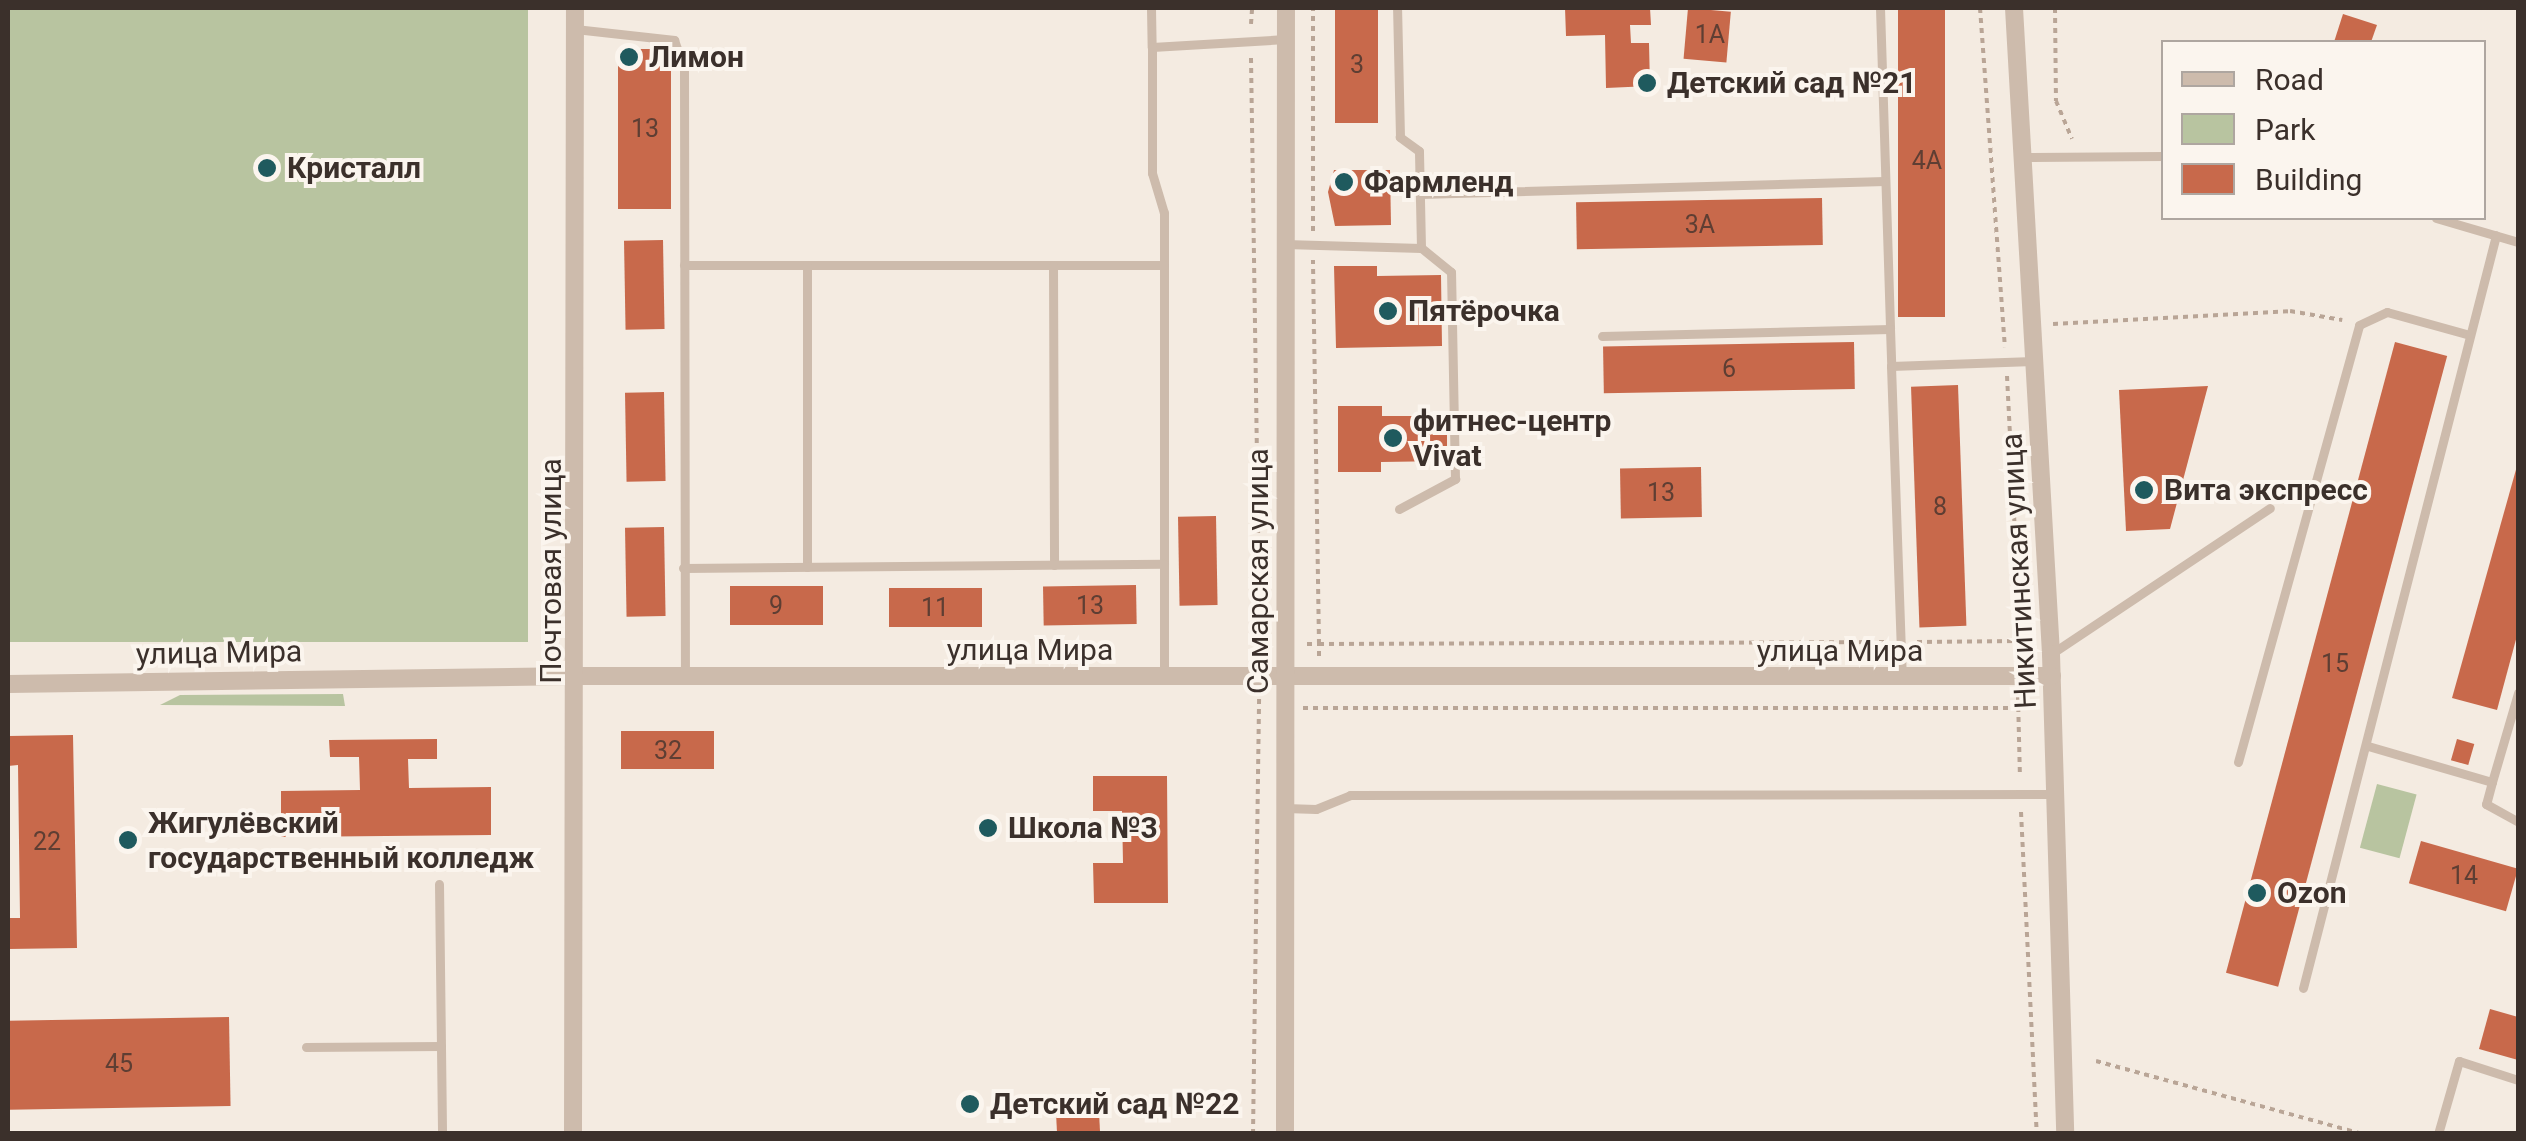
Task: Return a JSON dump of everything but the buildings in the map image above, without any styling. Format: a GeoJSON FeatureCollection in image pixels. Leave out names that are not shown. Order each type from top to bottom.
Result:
{"type":"FeatureCollection","features":[{"type":"Feature","properties":{"kind":"street","name":"Почтовая улица"},"geometry":{"type":"LineString","coordinates":[[573,1134],[579,676],[576,8]]}},
{"type":"Feature","properties":{"kind":"street","name":"Самарская улица"},"geometry":{"type":"LineString","coordinates":[[1286,8],[1286,1134]]}},
{"type":"Feature","properties":{"kind":"street","name":"Никитинская улица"},"geometry":{"type":"LineString","coordinates":[[2014,8],[2052,676],[2065,1134]]}},
{"type":"Feature","properties":{"kind":"street","name":"улица Мира"},"geometry":{"type":"LineString","coordinates":[[8,684],[579,676],[2052,676]]}},
{"type":"Feature","properties":{"kind":"lane"},"geometry":{"type":"LineString","coordinates":[[1151,8],[1152,173],[1164,212],[1164,677]]}},
{"type":"Feature","properties":{"kind":"lane"},"geometry":{"type":"LineString","coordinates":[[1398,8],[1400,137],[1419,151],[1421,248]]}},
{"type":"Feature","properties":{"kind":"lane"},"geometry":{"type":"LineString","coordinates":[[1880,8],[1902,678]]}},
{"type":"Feature","properties":{"kind":"lane"},"geometry":{"type":"LineString","coordinates":[[575,29],[674,40],[684,68],[685,678]]}},
{"type":"Feature","properties":{"kind":"lane"},"geometry":{"type":"LineString","coordinates":[[1152,46],[1286,39]]}},
{"type":"Feature","properties":{"kind":"lane"},"geometry":{"type":"LineString","coordinates":[[2022,157],[2161,156]]}},
{"type":"Feature","properties":{"kind":"lane"},"geometry":{"type":"LineString","coordinates":[[1420,194],[1885,180]]}},
{"type":"Feature","properties":{"kind":"lane"},"geometry":{"type":"LineString","coordinates":[[2443,220],[2518,242]]}},
{"type":"Feature","properties":{"kind":"lane"},"geometry":{"type":"LineString","coordinates":[[2302,988],[2368,746],[2496,235]]}},
{"type":"Feature","properties":{"kind":"lane"},"geometry":{"type":"LineString","coordinates":[[1286,244],[1421,248],[1451,272],[1456,479],[1399,509]]}},
{"type":"Feature","properties":{"kind":"lane"},"geometry":{"type":"LineString","coordinates":[[684,265],[1164,265]]}},
{"type":"Feature","properties":{"kind":"lane"},"geometry":{"type":"LineString","coordinates":[[807,265],[807,567]]}},
{"type":"Feature","properties":{"kind":"lane"},"geometry":{"type":"LineString","coordinates":[[1053,265],[1054,565]]}},
{"type":"Feature","properties":{"kind":"lane"},"geometry":{"type":"LineString","coordinates":[[2238,762],[2360,323],[2387,312],[2470,335]]}},
{"type":"Feature","properties":{"kind":"lane"},"geometry":{"type":"LineString","coordinates":[[1602,336],[1890,329]]}},
{"type":"Feature","properties":{"kind":"lane"},"geometry":{"type":"LineString","coordinates":[[1891,366],[2036,361]]}},
{"type":"Feature","properties":{"kind":"lane"},"geometry":{"type":"LineString","coordinates":[[2051,654],[2270,508]]}},
{"type":"Feature","properties":{"kind":"lane"},"geometry":{"type":"LineString","coordinates":[[684,568],[1164,564]]}},
{"type":"Feature","properties":{"kind":"lane"},"geometry":{"type":"LineString","coordinates":[[2518,693],[2486,804],[2518,822]]}},
{"type":"Feature","properties":{"kind":"lane"},"geometry":{"type":"LineString","coordinates":[[2368,746],[2492,782]]}},
{"type":"Feature","properties":{"kind":"lane"},"geometry":{"type":"LineString","coordinates":[[1285,808],[1316,809],[1350,795],[2056,794]]}},
{"type":"Feature","properties":{"kind":"lane"},"geometry":{"type":"LineString","coordinates":[[439,884],[442,1134]]}},
{"type":"Feature","properties":{"kind":"lane"},"geometry":{"type":"LineString","coordinates":[[306,1047],[441,1046]]}},
{"type":"Feature","properties":{"kind":"lane"},"geometry":{"type":"LineString","coordinates":[[2438,1134],[2459,1061],[2518,1080]]}},
{"type":"Feature","properties":{"kind":"path"},"geometry":{"type":"LineString","coordinates":[[1252,8],[1260,663]]}},
{"type":"Feature","properties":{"kind":"path"},"geometry":{"type":"LineString","coordinates":[[1313,8],[1319,660]]}},
{"type":"Feature","properties":{"kind":"path"},"geometry":{"type":"LineString","coordinates":[[1980,8],[2022,649]]}},
{"type":"Feature","properties":{"kind":"path"},"geometry":{"type":"LineString","coordinates":[[2054,8],[2056,100],[2072,143],[2091,143]]}},
{"type":"Feature","properties":{"kind":"path"},"geometry":{"type":"LineString","coordinates":[[2034,326],[2290,311],[2360,323]]}},
{"type":"Feature","properties":{"kind":"path"},"geometry":{"type":"LineString","coordinates":[[1302,644],[2022,641]]}},
{"type":"Feature","properties":{"kind":"path"},"geometry":{"type":"LineString","coordinates":[[1319,691],[1319,708]]}},
{"type":"Feature","properties":{"kind":"path"},"geometry":{"type":"LineString","coordinates":[[1254,1134],[1260,692]]}},
{"type":"Feature","properties":{"kind":"path"},"geometry":{"type":"LineString","coordinates":[[2018,697],[2037,1134]]}},
{"type":"Feature","properties":{"kind":"path"},"geometry":{"type":"LineString","coordinates":[[1302,708],[2018,708]]}},
{"type":"Feature","properties":{"kind":"path"},"geometry":{"type":"LineString","coordinates":[[2096,1061],[2362,1134]]}},
{"type":"Feature","properties":{"kind":"green space","name":"Кристалл"},"geometry":{"type":"Polygon","coordinates":[[[8,8],[528,8],[528,642],[8,642],[8,8]]]}},
{"type":"Feature","properties":{"kind":"green space"},"geometry":{"type":"Polygon","coordinates":[[[343,694],[345,706],[160,705],[180,695],[343,694]]]}},
{"type":"Feature","properties":{"kind":"green space"},"geometry":{"type":"Polygon","coordinates":[[[2377,784],[2417,795],[2400,858],[2360,848],[2377,784]]]}},
{"type":"Feature","properties":{"kind":"place","name":"Лимон"},"geometry":{"type":"Point","coordinates":[629,57]}},
{"type":"Feature","properties":{"kind":"place","name":"Детский сад №21"},"geometry":{"type":"Point","coordinates":[1647,83]}},
{"type":"Feature","properties":{"kind":"place","name":"Кристалл"},"geometry":{"type":"Point","coordinates":[267,168]}},
{"type":"Feature","properties":{"kind":"place","name":"Фармленд"},"geometry":{"type":"Point","coordinates":[1344,182]}},
{"type":"Feature","properties":{"kind":"place","name":"Пятёрочка"},"geometry":{"type":"Point","coordinates":[1388,311]}},
{"type":"Feature","properties":{"kind":"place","name":"фитнес-центр Vivat"},"geometry":{"type":"Point","coordinates":[1393,438]}},
{"type":"Feature","properties":{"kind":"place","name":"Вита экспресс"},"geometry":{"type":"Point","coordinates":[2144,490]}},
{"type":"Feature","properties":{"kind":"place","name":"Школа №3"},"geometry":{"type":"Point","coordinates":[988,828]}},
{"type":"Feature","properties":{"kind":"place","name":"Жигулёвский государственный колледж"},"geometry":{"type":"Point","coordinates":[128,840]}},
{"type":"Feature","properties":{"kind":"place","name":"Ozon"},"geometry":{"type":"Point","coordinates":[2257,893]}},
{"type":"Feature","properties":{"kind":"place","name":"Детский сад №22"},"geometry":{"type":"Point","coordinates":[970,1104]}}]}
